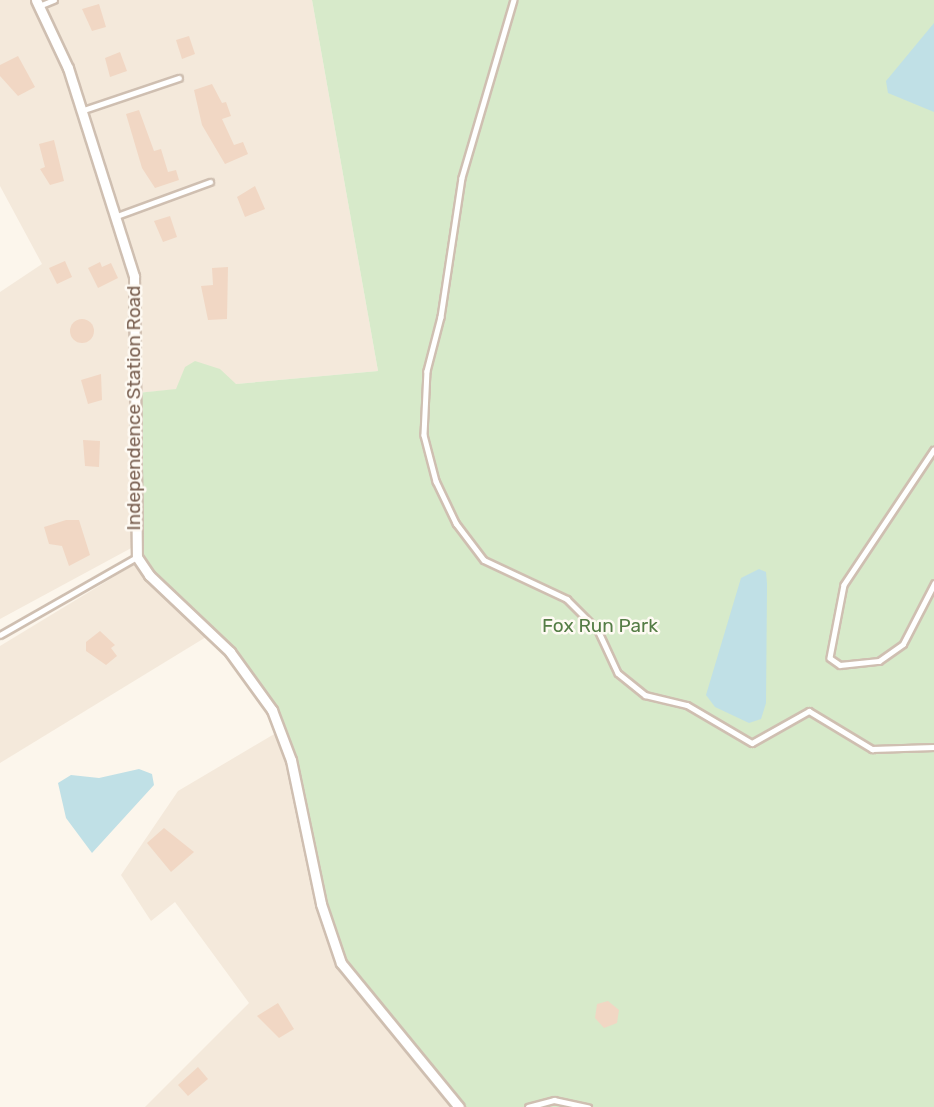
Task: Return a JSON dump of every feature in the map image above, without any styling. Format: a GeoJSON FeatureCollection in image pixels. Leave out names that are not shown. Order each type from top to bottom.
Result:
{"type":"FeatureCollection","features":[{"type":"Feature","properties":{"kind":"street","name":"Independence Station Road"},"geometry":{"type":"LineString","coordinates":[[37,3],[83,110],[117,216],[137,304],[138,557],[149,575],[230,652],[272,710],[291,760],[321,904],[341,963],[459,1107]]}},
{"type":"Feature","properties":{"kind":"lane"},"geometry":{"type":"LineString","coordinates":[[37,3],[54,0]]}},
{"type":"Feature","properties":{"kind":"lane"},"geometry":{"type":"LineString","coordinates":[[514,0],[461,178],[441,317],[427,371],[424,435],[436,481],[456,523],[484,560],[567,599],[598,630],[618,673],[645,695],[687,705],[736,737],[752,743],[766,739],[809,711],[873,749],[920,743],[934,747]]}},
{"type":"Feature","properties":{"kind":"lane"},"geometry":{"type":"LineString","coordinates":[[83,110],[179,78]]}},
{"type":"Feature","properties":{"kind":"lane"},"geometry":{"type":"LineString","coordinates":[[117,216],[210,182]]}},
{"type":"Feature","properties":{"kind":"lane"},"geometry":{"type":"LineString","coordinates":[[934,450],[844,585],[830,658],[840,665],[878,661],[903,644],[934,584]]}},
{"type":"Feature","properties":{"kind":"lane"},"geometry":{"type":"LineString","coordinates":[[0,635],[138,557]]}},
{"type":"Feature","properties":{"kind":"lane"},"geometry":{"type":"LineString","coordinates":[[528,1107],[554,1100],[588,1107]]}},
{"type":"Feature","properties":{"kind":"shaded area"},"geometry":{"type":"Polygon","coordinates":[[[0,0],[312,0],[378,371],[137,393],[135,546],[0,619],[0,292],[42,264],[0,186],[0,0]]]}},
{"type":"Feature","properties":{"kind":"shaded area"},"geometry":{"type":"Polygon","coordinates":[[[140,561],[211,634],[0,763],[0,646],[140,561]]]}},
{"type":"Feature","properties":{"kind":"shaded area"},"geometry":{"type":"Polygon","coordinates":[[[281,730],[459,1107],[145,1107],[249,1003],[175,902],[151,921],[121,875],[178,791],[281,730]]]}},
{"type":"Feature","properties":{"kind":"green space","name":"Fox Run Park"},"geometry":{"type":"Polygon","coordinates":[[[312,0],[934,0],[934,1107],[459,1107],[358,987],[331,939],[291,760],[272,710],[137,557],[137,393],[176,389],[185,367],[195,361],[220,369],[236,384],[378,371],[312,0]]]}},
{"type":"Feature","properties":{"kind":"water"},"geometry":{"type":"Polygon","coordinates":[[[934,23],[934,112],[888,93],[886,81],[934,23]]]}},
{"type":"Feature","properties":{"kind":"water"},"geometry":{"type":"Polygon","coordinates":[[[759,569],[766,572],[767,584],[766,703],[761,719],[749,723],[715,707],[706,695],[741,578],[759,569]]]}},
{"type":"Feature","properties":{"kind":"water"},"geometry":{"type":"Polygon","coordinates":[[[139,769],[152,774],[154,785],[92,853],[66,818],[58,783],[71,775],[99,778],[139,769]]]}},
{"type":"Feature","properties":{"kind":"building"},"geometry":{"type":"Polygon","coordinates":[[[99,4],[106,27],[92,31],[82,9],[99,4]]]}},
{"type":"Feature","properties":{"kind":"building"},"geometry":{"type":"Polygon","coordinates":[[[189,36],[195,54],[182,59],[176,40],[189,36]]]}},
{"type":"Feature","properties":{"kind":"building"},"geometry":{"type":"Polygon","coordinates":[[[120,52],[127,71],[110,77],[105,58],[120,52]]]}},
{"type":"Feature","properties":{"kind":"building"},"geometry":{"type":"Polygon","coordinates":[[[18,56],[35,87],[18,96],[0,76],[0,65],[18,56]]]}},
{"type":"Feature","properties":{"kind":"building"},"geometry":{"type":"Polygon","coordinates":[[[212,84],[222,103],[226,102],[231,116],[222,119],[234,145],[243,142],[248,154],[225,164],[202,125],[194,90],[212,84]]]}},
{"type":"Feature","properties":{"kind":"building"},"geometry":{"type":"Polygon","coordinates":[[[139,110],[154,151],[161,149],[168,172],[176,170],[179,180],[155,188],[142,168],[126,114],[139,110]]]}},
{"type":"Feature","properties":{"kind":"building"},"geometry":{"type":"Polygon","coordinates":[[[54,140],[64,181],[50,185],[40,169],[45,167],[39,144],[54,140]]]}},
{"type":"Feature","properties":{"kind":"building"},"geometry":{"type":"Polygon","coordinates":[[[255,186],[265,209],[245,217],[237,197],[255,186]]]}},
{"type":"Feature","properties":{"kind":"building"},"geometry":{"type":"Polygon","coordinates":[[[170,216],[177,237],[163,242],[154,221],[170,216]]]}},
{"type":"Feature","properties":{"kind":"building"},"geometry":{"type":"Polygon","coordinates":[[[65,261],[72,277],[57,284],[49,268],[65,261]]]}},
{"type":"Feature","properties":{"kind":"building"},"geometry":{"type":"Polygon","coordinates":[[[100,262],[102,267],[111,263],[118,278],[98,288],[88,268],[100,262]]]}},
{"type":"Feature","properties":{"kind":"building"},"geometry":{"type":"Polygon","coordinates":[[[228,267],[227,319],[208,320],[201,286],[213,285],[212,268],[228,267]]]}},
{"type":"Feature","properties":{"kind":"building"},"geometry":{"type":"Polygon","coordinates":[[[77,319],[87,319],[94,326],[94,336],[87,343],[77,343],[70,336],[70,326],[77,319]]]}},
{"type":"Feature","properties":{"kind":"building"},"geometry":{"type":"Polygon","coordinates":[[[101,374],[102,400],[88,404],[81,380],[101,374]]]}},
{"type":"Feature","properties":{"kind":"building"},"geometry":{"type":"Polygon","coordinates":[[[83,440],[100,441],[99,467],[85,466],[83,440]]]}},
{"type":"Feature","properties":{"kind":"building"},"geometry":{"type":"Polygon","coordinates":[[[66,520],[79,520],[90,555],[69,566],[62,546],[49,544],[44,527],[66,520]]]}},
{"type":"Feature","properties":{"kind":"building"},"geometry":{"type":"Polygon","coordinates":[[[100,631],[115,645],[111,648],[117,656],[106,665],[86,651],[86,642],[100,631]]]}},
{"type":"Feature","properties":{"kind":"building"},"geometry":{"type":"Polygon","coordinates":[[[164,828],[194,852],[171,872],[147,843],[164,828]]]}},
{"type":"Feature","properties":{"kind":"building"},"geometry":{"type":"Polygon","coordinates":[[[608,1001],[619,1010],[617,1023],[604,1028],[595,1018],[597,1004],[608,1001]]]}},
{"type":"Feature","properties":{"kind":"building"},"geometry":{"type":"Polygon","coordinates":[[[278,1003],[294,1029],[279,1038],[257,1016],[278,1003]]]}},
{"type":"Feature","properties":{"kind":"building"},"geometry":{"type":"Polygon","coordinates":[[[198,1067],[208,1079],[188,1096],[178,1085],[198,1067]]]}}]}
